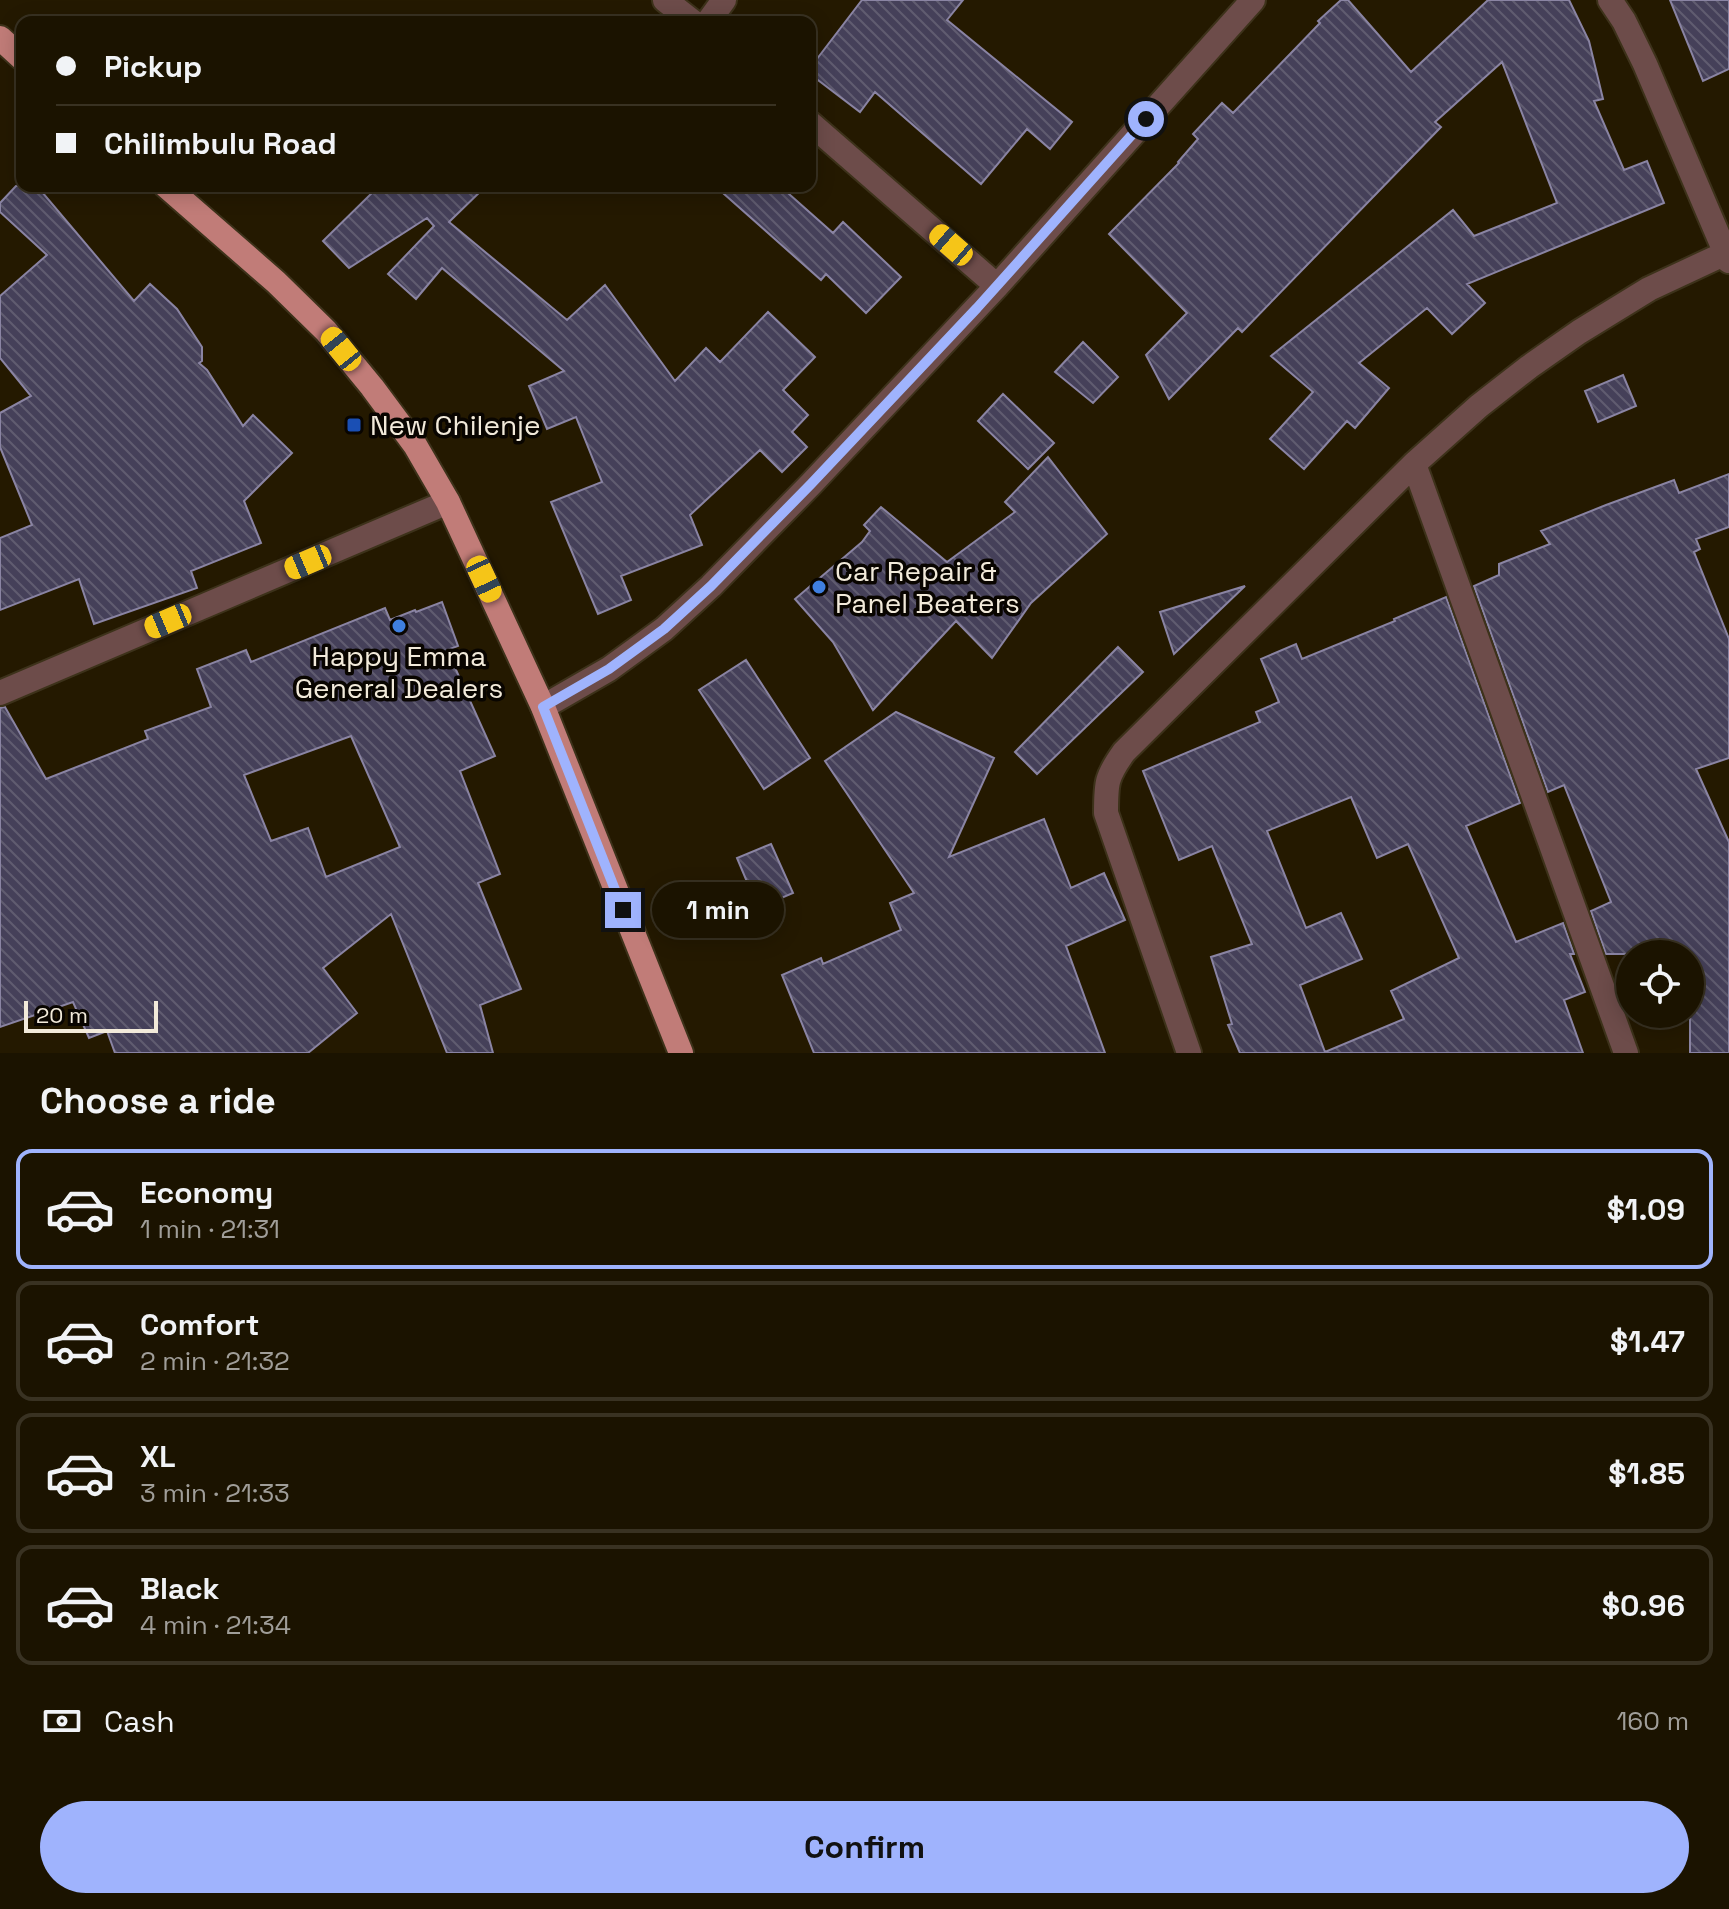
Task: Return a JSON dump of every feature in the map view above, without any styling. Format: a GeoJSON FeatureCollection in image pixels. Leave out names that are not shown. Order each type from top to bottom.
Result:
{"type":"FeatureCollection","features":[{"type":"Feature","properties":{"kind":"main road"},"geometry":{"type":"LineString","coordinates":[[0,38],[16,53]]}},
{"type":"Feature","properties":{"kind":"main road"},"geometry":{"type":"LineString","coordinates":[[173,192],[276,282],[326,331],[415,445],[448,502],[543,707],[681,1053]]}},
{"type":"Feature","properties":{"kind":"street"},"geometry":{"type":"LineString","coordinates":[[665,0],[685,16]]}},
{"type":"Feature","properties":{"kind":"street"},"geometry":{"type":"LineString","coordinates":[[543,707],[620,661],[664,629],[700,597],[997,286],[1253,0]]}},
{"type":"Feature","properties":{"kind":"street"},"geometry":{"type":"LineString","coordinates":[[1189,1053],[1106,813],[1109,772],[1124,752],[1414,464],[1479,406],[1579,332],[1649,289],[1727,257],[1645,64],[1610,0]]}},
{"type":"Feature","properties":{"kind":"street"},"geometry":{"type":"LineString","coordinates":[[816,128],[997,286]]}},
{"type":"Feature","properties":{"kind":"street"},"geometry":{"type":"LineString","coordinates":[[1414,464],[1626,1053]]}},
{"type":"Feature","properties":{"kind":"street"},"geometry":{"type":"LineString","coordinates":[[0,693],[448,502]]}},
{"type":"Feature","properties":{"kind":"building"},"geometry":{"type":"Polygon","coordinates":[[[862,0],[963,0],[947,20],[1072,122],[1050,149],[1027,129],[981,184],[875,92],[860,112],[816,79],[816,60],[862,0]]]}},
{"type":"Feature","properties":{"kind":"building"},"geometry":{"type":"Polygon","coordinates":[[[1341,0],[1348,0],[1411,72],[1488,0],[1569,0],[1589,41],[1603,99],[1594,101],[1624,170],[1647,161],[1664,203],[1467,284],[1485,303],[1452,334],[1427,308],[1359,363],[1389,388],[1355,428],[1347,421],[1304,469],[1270,439],[1313,392],[1271,356],[1453,210],[1474,236],[1557,203],[1502,62],[1435,122],[1441,127],[1242,332],[1238,328],[1169,399],[1146,355],[1187,313],[1109,234],[1179,163],[1198,139],[1193,134],[1222,103],[1233,113],[1341,0]]]}},
{"type":"Feature","properties":{"kind":"building"},"geometry":{"type":"Polygon","coordinates":[[[1670,0],[1729,0],[1729,69],[1703,81],[1670,0]]]}},
{"type":"Feature","properties":{"kind":"building"},"geometry":{"type":"Polygon","coordinates":[[[16,186],[16,192],[42,192],[134,301],[150,284],[177,309],[202,347],[202,361],[199,363],[207,370],[243,426],[253,415],[292,453],[244,501],[261,543],[191,571],[197,588],[94,624],[79,579],[0,610],[0,538],[32,525],[0,447],[0,413],[31,396],[0,358],[0,296],[47,255],[0,212],[0,203],[16,186]]]}},
{"type":"Feature","properties":{"kind":"building"},"geometry":{"type":"Polygon","coordinates":[[[373,192],[480,192],[449,222],[567,320],[605,285],[675,381],[706,348],[720,362],[768,312],[815,357],[783,390],[808,415],[792,432],[807,447],[782,472],[760,450],[690,515],[702,545],[621,576],[631,600],[598,614],[551,502],[602,482],[576,417],[547,429],[529,386],[564,371],[442,268],[416,299],[388,274],[434,226],[427,218],[349,268],[323,241],[373,192]]]}},
{"type":"Feature","properties":{"kind":"building"},"geometry":{"type":"Polygon","coordinates":[[[722,192],[787,192],[833,233],[843,222],[901,277],[866,313],[826,274],[821,280],[722,192]]]}},
{"type":"Feature","properties":{"kind":"building"},"geometry":{"type":"Polygon","coordinates":[[[1083,342],[1118,377],[1093,403],[1055,372],[1083,342]]]}},
{"type":"Feature","properties":{"kind":"building"},"geometry":{"type":"Polygon","coordinates":[[[1623,375],[1636,406],[1598,422],[1585,391],[1623,375]]]}},
{"type":"Feature","properties":{"kind":"building"},"geometry":{"type":"Polygon","coordinates":[[[1003,394],[1054,443],[1028,469],[978,421],[1003,394]]]}},
{"type":"Feature","properties":{"kind":"building"},"geometry":{"type":"Polygon","coordinates":[[[1048,457],[1107,534],[1031,603],[992,658],[956,621],[873,710],[833,642],[795,599],[862,542],[870,531],[864,525],[881,507],[947,562],[1015,512],[1005,502],[1048,457]]]}},
{"type":"Feature","properties":{"kind":"building"},"geometry":{"type":"Polygon","coordinates":[[[1729,474],[1729,527],[1696,539],[1700,549],[1694,552],[1729,639],[1729,758],[1696,769],[1729,842],[1729,1053],[1690,1053],[1690,1028],[1704,1028],[1704,940],[1616,940],[1616,954],[1606,954],[1591,911],[1611,902],[1564,785],[1548,792],[1474,586],[1499,575],[1499,564],[1550,544],[1541,531],[1674,480],[1679,493],[1729,474]]]}},
{"type":"Feature","properties":{"kind":"building"},"geometry":{"type":"Polygon","coordinates":[[[1245,586],[1174,654],[1160,612],[1245,586]]]}},
{"type":"Feature","properties":{"kind":"building"},"geometry":{"type":"Polygon","coordinates":[[[1446,597],[1520,803],[1466,826],[1516,942],[1563,923],[1574,954],[1570,954],[1585,992],[1564,1000],[1583,1053],[1240,1053],[1228,1025],[1232,1024],[1211,957],[1252,944],[1212,846],[1179,860],[1143,771],[1260,722],[1256,712],[1279,702],[1261,659],[1296,644],[1302,659],[1446,597]],[[1351,797],[1267,831],[1306,928],[1341,913],[1362,959],[1300,985],[1325,1052],[1404,1019],[1391,991],[1459,958],[1408,844],[1377,858],[1351,797]]]}},
{"type":"Feature","properties":{"kind":"building"},"geometry":{"type":"Polygon","coordinates":[[[442,602],[458,646],[447,650],[495,756],[460,771],[500,874],[478,883],[521,989],[480,1005],[493,1053],[447,1053],[391,914],[323,968],[357,1013],[308,1053],[115,1053],[107,1031],[89,1038],[73,1002],[0,1027],[0,708],[5,707],[46,779],[148,739],[145,731],[211,707],[197,669],[246,650],[251,662],[385,608],[390,620],[442,602]],[[351,736],[244,775],[271,841],[308,828],[326,877],[400,847],[351,736]]]}},
{"type":"Feature","properties":{"kind":"building"},"geometry":{"type":"Polygon","coordinates":[[[1118,647],[1143,672],[1037,774],[1015,752],[1118,647]]]}},
{"type":"Feature","properties":{"kind":"building"},"geometry":{"type":"Polygon","coordinates":[[[746,660],[810,758],[764,789],[699,690],[746,660]]]}},
{"type":"Feature","properties":{"kind":"building"},"geometry":{"type":"Polygon","coordinates":[[[896,712],[994,758],[949,857],[1044,819],[1071,888],[1104,873],[1125,920],[1066,946],[1105,1053],[814,1053],[782,975],[821,958],[823,964],[901,930],[890,903],[914,893],[825,761],[896,712]]]}},
{"type":"Feature","properties":{"kind":"building"},"geometry":{"type":"Polygon","coordinates":[[[771,844],[793,893],[758,908],[737,858],[771,844]]]}},
{"type":"Feature","properties":{"kind":"place","name":"New Chilenje"},"geometry":{"type":"Point","coordinates":[354,425]}},
{"type":"Feature","properties":{"kind":"place","name":"Car Repair & Panel Beaters"},"geometry":{"type":"Point","coordinates":[819,587]}},
{"type":"Feature","properties":{"kind":"place","name":"Happy Emma General Dealers"},"geometry":{"type":"Point","coordinates":[399,626]}},
{"type":"Feature","properties":{"kind":"route"},"geometry":{"type":"LineString","coordinates":[[623,910],[543,707],[609,669],[664,629],[711,586],[977,308],[1146,119]]}}]}
